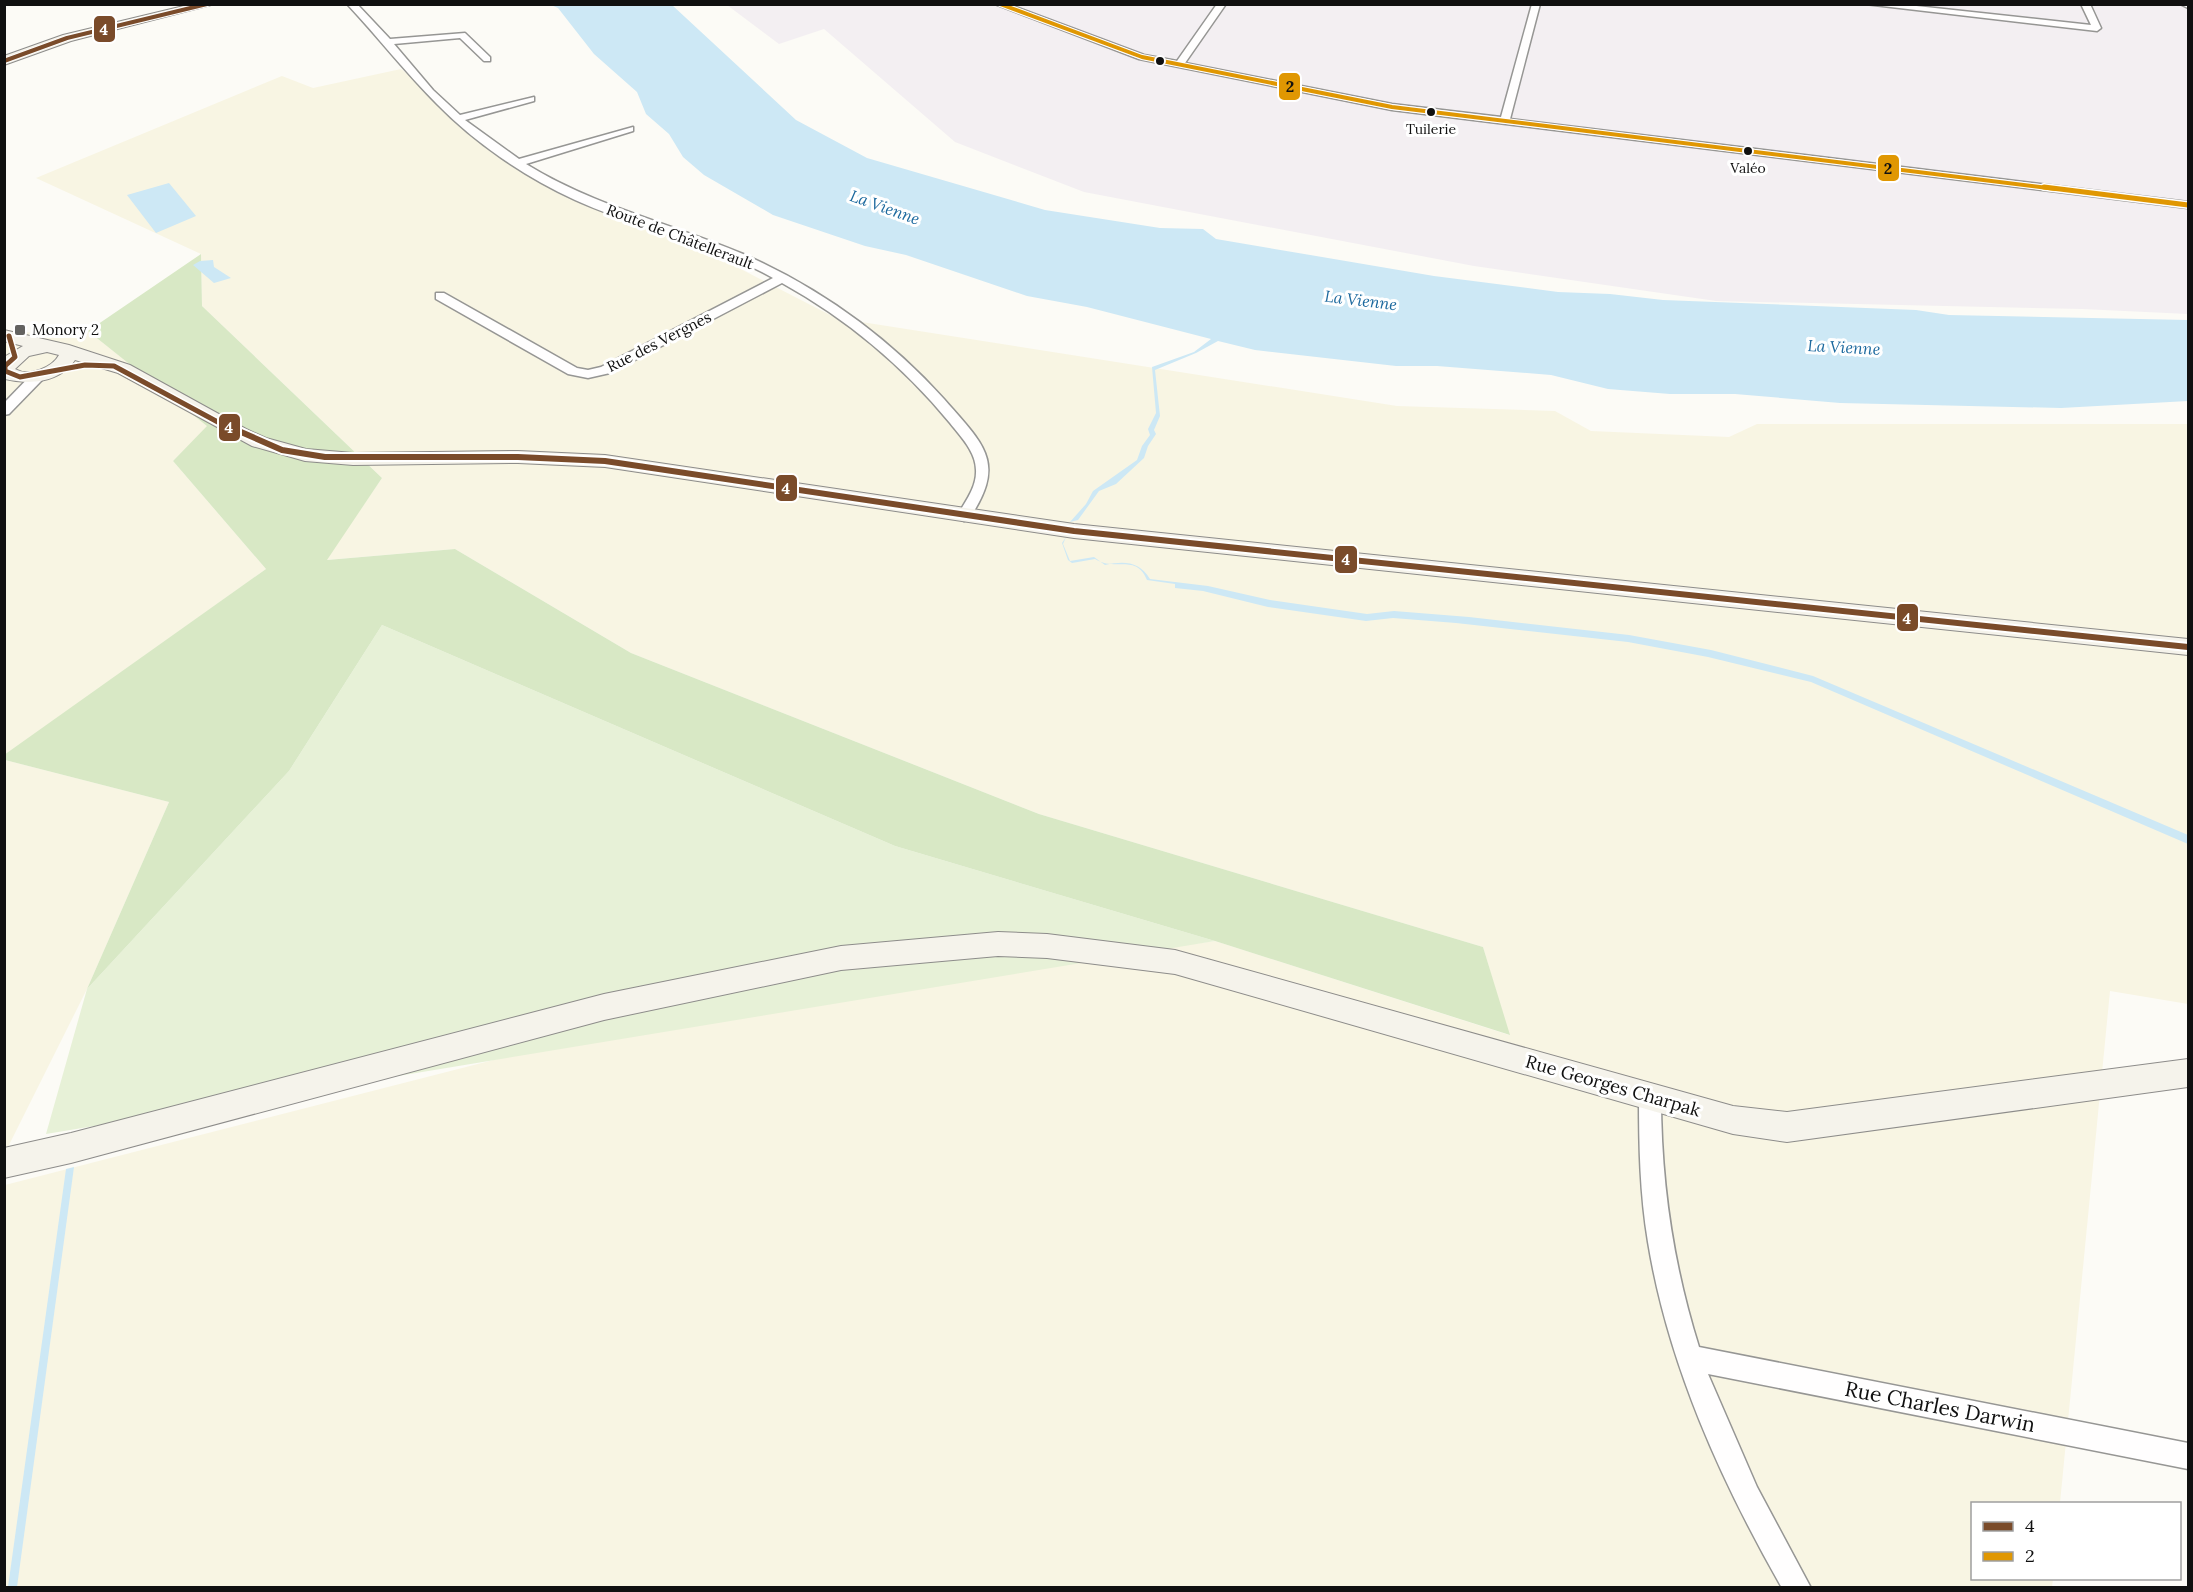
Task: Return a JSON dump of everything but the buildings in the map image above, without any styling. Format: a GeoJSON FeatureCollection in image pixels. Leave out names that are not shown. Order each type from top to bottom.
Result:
{"type":"FeatureCollection","features":[{"type":"Feature","properties":{"kind":"street"},"geometry":{"type":"LineString","coordinates":[[4,61],[67,38],[209,4]]}},
{"type":"Feature","properties":{"kind":"street","name":"Route de Châtellerault"},"geometry":{"type":"LineString","coordinates":[[351,4],[458,119],[518,163],[578,198],[705,243],[782,278],[835,309],[898,358],[924,384],[976,446],[985,469],[982,482],[964,516]]}},
{"type":"Feature","properties":{"kind":"street"},"geometry":{"type":"LineString","coordinates":[[999,4],[1142,57],[1375,104],[2188,205]]}},
{"type":"Feature","properties":{"kind":"street"},"geometry":{"type":"LineString","coordinates":[[1180,63],[1222,4]]}},
{"type":"Feature","properties":{"kind":"street"},"geometry":{"type":"LineString","coordinates":[[1505,120],[1536,4]]}},
{"type":"Feature","properties":{"kind":"street"},"geometry":{"type":"LineString","coordinates":[[1869,4],[2097,28],[2085,4]]}},
{"type":"Feature","properties":{"kind":"street"},"geometry":{"type":"LineString","coordinates":[[2184,4],[2188,6]]}},
{"type":"Feature","properties":{"kind":"street"},"geometry":{"type":"LineString","coordinates":[[385,42],[462,34],[487,59]]}},
{"type":"Feature","properties":{"kind":"street"},"geometry":{"type":"LineString","coordinates":[[458,119],[531,99]]}},
{"type":"Feature","properties":{"kind":"street"},"geometry":{"type":"LineString","coordinates":[[518,163],[629,129]]}},
{"type":"Feature","properties":{"kind":"street","name":"Rue des Vergnes"},"geometry":{"type":"LineString","coordinates":[[440,296],[573,371],[588,374],[605,370],[782,278]]}},
{"type":"Feature","properties":{"kind":"street"},"geometry":{"type":"LineString","coordinates":[[7,335],[45,347],[61,348],[69,353],[114,366],[239,433],[259,442],[305,455],[353,459],[518,457],[605,461],[964,516],[1128,537],[2188,647]]}},
{"type":"Feature","properties":{"kind":"street"},"geometry":{"type":"LineString","coordinates":[[7,335],[15,357]]}},
{"type":"Feature","properties":{"kind":"street"},"geometry":{"type":"LineString","coordinates":[[45,347],[15,357],[5,366],[6,376],[20,377],[85,365],[114,366]]}},
{"type":"Feature","properties":{"kind":"street"},"geometry":{"type":"LineString","coordinates":[[4,411],[46,372],[66,361],[69,353]]}},
{"type":"Feature","properties":{"kind":"street","name":"Rue Georges Charpak"},"geometry":{"type":"LineString","coordinates":[[4,1163],[71,1148],[604,1007],[841,958],[998,944],[1047,946],[1175,962],[1733,1120],[1787,1127],[2128,1079],[2188,1073]]}},
{"type":"Feature","properties":{"kind":"street"},"geometry":{"type":"LineString","coordinates":[[1650,1097],[1649,1147],[1653,1194],[1674,1300],[1691,1358],[1734,1465],[1762,1525],[1797,1587]]}},
{"type":"Feature","properties":{"kind":"street","name":"Rue Charles Darwin"},"geometry":{"type":"LineString","coordinates":[[1691,1358],[2188,1456]]}},
{"type":"Feature","properties":{"kind":"shaded area"},"geometry":{"type":"Polygon","coordinates":[[[727,5],[2188,5],[2188,314],[2082,309],[1716,301],[1474,266],[1084,192],[955,142],[824,29],[779,44],[727,5]]]}},
{"type":"Feature","properties":{"kind":"shaded area"},"geometry":{"type":"Polygon","coordinates":[[[401,69],[557,193],[696,246],[836,318],[1397,406],[1555,411],[1591,431],[1729,437],[1757,424],[2188,424],[2188,1004],[2110,991],[2060,1502],[1971,1502],[1971,1580],[2053,1580],[2052,1587],[5,1588],[5,1185],[662,1017],[1215,941],[1509,1035],[1483,947],[1039,814],[631,653],[455,549],[326,560],[382,478],[202,306],[201,254],[36,178],[282,76],[313,88],[401,69]]]}},
{"type":"Feature","properties":{"kind":"shaded area"},"geometry":{"type":"Polygon","coordinates":[[[88,331],[208,426],[173,461],[266,569],[5,755],[4,333],[88,331]]]}},
{"type":"Feature","properties":{"kind":"shaded area"},"geometry":{"type":"Polygon","coordinates":[[[5,760],[169,802],[87,989],[5,1153],[5,760]]]}},
{"type":"Feature","properties":{"kind":"green space"},"geometry":{"type":"Polygon","coordinates":[[[201,254],[202,306],[382,478],[327,560],[455,549],[631,653],[1039,814],[1483,947],[1510,1035],[1215,941],[895,846],[382,625],[289,771],[87,989],[169,802],[5,760],[4,755],[266,569],[173,461],[207,426],[88,331],[201,254]]]}},
{"type":"Feature","properties":{"kind":"green space"},"geometry":{"type":"Polygon","coordinates":[[[382,625],[895,846],[1215,941],[46,1134],[87,989],[289,771],[382,625]]]}},
{"type":"Feature","properties":{"kind":"water","name":"La Vienne"},"geometry":{"type":"Polygon","coordinates":[[[551,5],[672,5],[796,120],[867,158],[1045,210],[1160,228],[1203,229],[1216,239],[1434,276],[1558,292],[1610,294],[1663,300],[1916,310],[1949,315],[2188,320],[2188,401],[2061,408],[1840,403],[1735,394],[1670,394],[1608,389],[1551,375],[1437,366],[1396,366],[1255,350],[1218,341],[1155,370],[1160,416],[1154,430],[1156,434],[1144,458],[1116,484],[1099,491],[1078,520],[1070,522],[1086,504],[1093,491],[1137,460],[1142,446],[1150,435],[1148,429],[1156,413],[1152,367],[1194,352],[1211,339],[1087,307],[1027,296],[906,255],[865,246],[773,215],[704,175],[683,157],[669,134],[646,114],[637,92],[594,54],[558,8],[551,5]]]}},
{"type":"Feature","properties":{"kind":"water"},"geometry":{"type":"Polygon","coordinates":[[[169,183],[196,216],[156,233],[127,195],[169,183]]]}},
{"type":"Feature","properties":{"kind":"water"},"geometry":{"type":"Polygon","coordinates":[[[213,260],[214,267],[231,278],[214,283],[193,265],[200,261],[213,260]]]}},
{"type":"Feature","properties":{"kind":"water"},"geometry":{"type":"Polygon","coordinates":[[[1066,537],[1063,544],[1070,561],[1094,557],[1100,561],[1095,559],[1072,563],[1068,560],[1062,543],[1066,537]]]}},
{"type":"Feature","properties":{"kind":"water"},"geometry":{"type":"Polygon","coordinates":[[[1125,563],[1136,566],[1150,579],[1208,586],[1270,600],[1367,614],[1394,611],[1469,617],[1629,635],[1711,650],[1813,676],[2188,835],[2188,844],[1811,682],[1708,657],[1628,642],[1456,623],[1393,618],[1366,621],[1268,607],[1203,591],[1175,588],[1175,584],[1147,580],[1137,567],[1110,564],[1125,563]]]}},
{"type":"Feature","properties":{"kind":"water"},"geometry":{"type":"Polygon","coordinates":[[[74,1167],[17,1587],[8,1587],[66,1169],[74,1167]]]}},
{"type":"Feature","properties":{"kind":"transit line","name":"4"},"geometry":{"type":"LineString","coordinates":[[4,61],[67,38],[207,4]]}},
{"type":"Feature","properties":{"kind":"transit line","name":"2"},"geometry":{"type":"LineString","coordinates":[[1000,4],[1142,57],[1392,107],[2188,205]]}},
{"type":"Feature","properties":{"kind":"transit line","name":"4"},"geometry":{"type":"LineString","coordinates":[[9,336],[15,357],[5,366],[5,371],[20,377],[85,365],[114,366],[239,433],[282,450],[325,457],[518,457],[605,461],[1074,531],[2188,647]]}},
{"type":"Feature","properties":{"kind":"place","name":"Tuilerie"},"geometry":{"type":"Point","coordinates":[1431,112]}},
{"type":"Feature","properties":{"kind":"place","name":"Valéo"},"geometry":{"type":"Point","coordinates":[1748,151]}},
{"type":"Feature","properties":{"kind":"place","name":"Monory 2"},"geometry":{"type":"Point","coordinates":[20,330]}}]}
